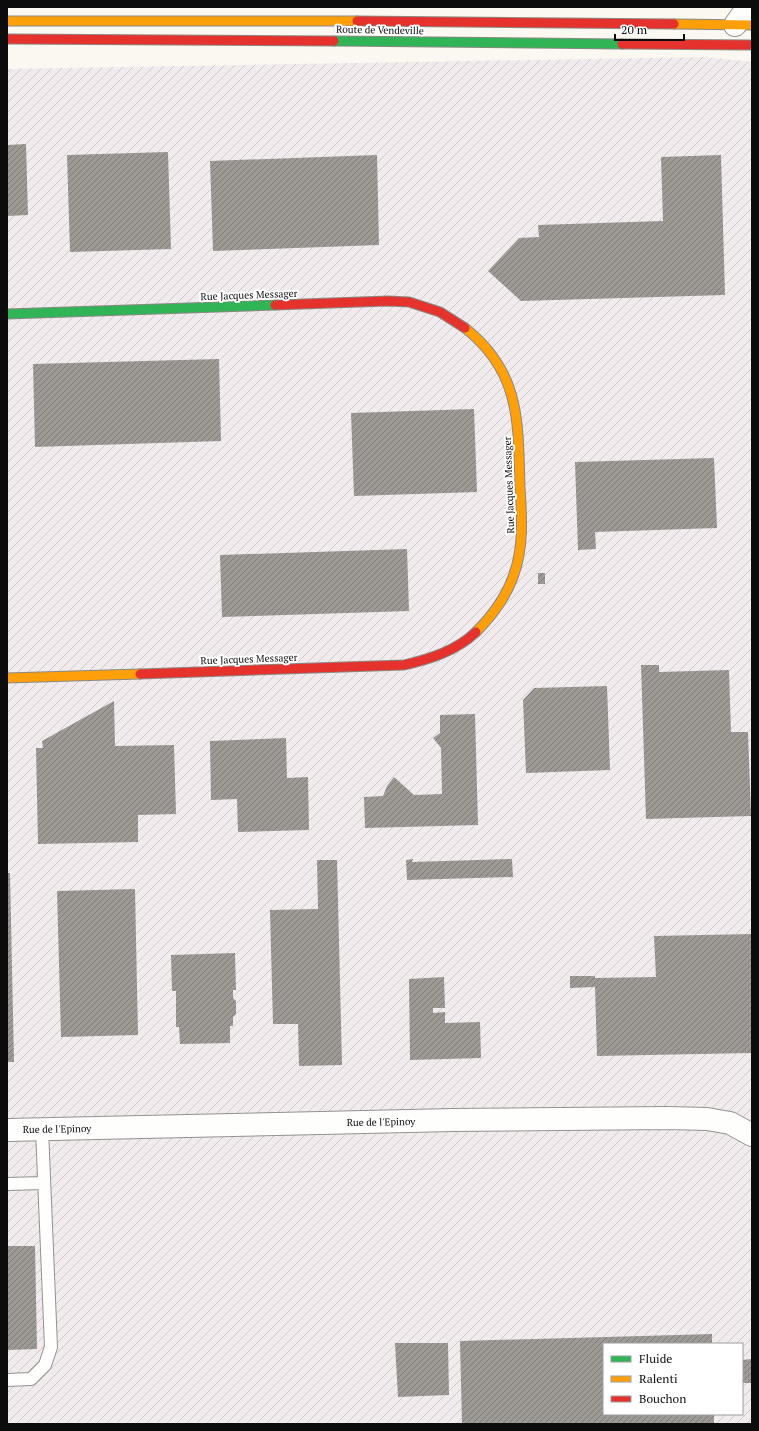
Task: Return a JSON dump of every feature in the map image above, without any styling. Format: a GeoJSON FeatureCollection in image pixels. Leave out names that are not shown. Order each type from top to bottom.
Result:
{"type":"FeatureCollection","features":[{"type":"Feature","properties":{"kind":"main road","name":"Route de Vendeville"},"geometry":{"type":"LineString","coordinates":[[7,20],[290,20],[744,25]]}},
{"type":"Feature","properties":{"kind":"main road","name":"Route de Vendeville"},"geometry":{"type":"LineString","coordinates":[[7,39],[286,40],[752,45]]}},
{"type":"Feature","properties":{"kind":"main road","name":"Rue Jacques Messager"},"geometry":{"type":"LineString","coordinates":[[7,314],[388,301],[420,304],[433,309],[463,325],[476,336],[496,360],[510,388],[516,405],[518,420],[522,529],[522,547],[515,576],[505,598],[496,611],[471,636],[456,647],[418,663],[396,666],[7,678]]}},
{"type":"Feature","properties":{"kind":"street"},"geometry":{"type":"LineString","coordinates":[[744,25],[748,7]]}},
{"type":"Feature","properties":{"kind":"street","name":"Rue de l'Epinoy"},"geometry":{"type":"LineString","coordinates":[[7,1130],[454,1120],[707,1118],[730,1124],[750,1132]]}},
{"type":"Feature","properties":{"kind":"lane"},"geometry":{"type":"LineString","coordinates":[[7,1380],[31,1379],[45,1365],[51,1347],[42,1129]]}},
{"type":"Feature","properties":{"kind":"lane"},"geometry":{"type":"LineString","coordinates":[[7,1184],[44,1183]]}},
{"type":"Feature","properties":{"kind":"shaded area"},"geometry":{"type":"Polygon","coordinates":[[[705,57],[752,62],[752,1424],[7,1424],[7,69],[705,57]]]}},
{"type":"Feature","properties":{"kind":"building"},"geometry":{"type":"Polygon","coordinates":[[[26,144],[28,215],[7,216],[7,145],[26,144]]]}},
{"type":"Feature","properties":{"kind":"building"},"geometry":{"type":"Polygon","coordinates":[[[168,152],[171,249],[70,252],[67,155],[168,152]]]}},
{"type":"Feature","properties":{"kind":"building"},"geometry":{"type":"Polygon","coordinates":[[[377,155],[379,245],[213,251],[210,161],[377,155]]]}},
{"type":"Feature","properties":{"kind":"building"},"geometry":{"type":"Polygon","coordinates":[[[721,155],[725,295],[521,301],[488,271],[519,238],[539,237],[538,225],[663,221],[661,157],[721,155]]]}},
{"type":"Feature","properties":{"kind":"building"},"geometry":{"type":"Polygon","coordinates":[[[219,359],[221,441],[35,447],[33,364],[219,359]]]}},
{"type":"Feature","properties":{"kind":"building"},"geometry":{"type":"Polygon","coordinates":[[[474,409],[477,492],[354,496],[351,413],[474,409]]]}},
{"type":"Feature","properties":{"kind":"building"},"geometry":{"type":"Polygon","coordinates":[[[714,458],[717,528],[595,532],[596,549],[578,550],[575,462],[714,458]]]}},
{"type":"Feature","properties":{"kind":"building"},"geometry":{"type":"Polygon","coordinates":[[[407,549],[409,611],[222,617],[220,555],[407,549]]]}},
{"type":"Feature","properties":{"kind":"building"},"geometry":{"type":"Polygon","coordinates":[[[538,573],[545,573],[545,584],[538,584],[538,573]]]}},
{"type":"Feature","properties":{"kind":"building"},"geometry":{"type":"Polygon","coordinates":[[[641,665],[659,665],[659,672],[729,670],[731,732],[748,732],[751,816],[646,819],[641,665]]]}},
{"type":"Feature","properties":{"kind":"building"},"geometry":{"type":"Polygon","coordinates":[[[607,686],[610,770],[526,773],[523,700],[534,688],[607,686]]]}},
{"type":"Feature","properties":{"kind":"building"},"geometry":{"type":"Polygon","coordinates":[[[114,701],[115,746],[174,745],[176,814],[138,815],[138,842],[38,844],[36,748],[43,748],[42,741],[114,701]]]}},
{"type":"Feature","properties":{"kind":"building"},"geometry":{"type":"Polygon","coordinates":[[[475,714],[478,825],[365,828],[364,797],[383,796],[387,786],[394,777],[414,795],[442,794],[441,748],[433,738],[440,733],[440,715],[475,714]]]}},
{"type":"Feature","properties":{"kind":"building"},"geometry":{"type":"Polygon","coordinates":[[[286,738],[287,778],[308,777],[309,830],[238,832],[237,799],[211,800],[210,741],[286,738]]]}},
{"type":"Feature","properties":{"kind":"building"},"geometry":{"type":"Polygon","coordinates":[[[413,859],[412,862],[512,859],[513,877],[407,880],[406,860],[413,859]]]}},
{"type":"Feature","properties":{"kind":"building"},"geometry":{"type":"Polygon","coordinates":[[[317,860],[337,860],[342,1065],[299,1066],[298,1024],[273,1024],[270,910],[318,909],[317,860]]]}},
{"type":"Feature","properties":{"kind":"building"},"geometry":{"type":"Polygon","coordinates":[[[7,873],[10,873],[14,1062],[7,1062],[7,873]]]}},
{"type":"Feature","properties":{"kind":"building"},"geometry":{"type":"Polygon","coordinates":[[[135,889],[138,1035],[61,1037],[57,891],[135,889]]]}},
{"type":"Feature","properties":{"kind":"building"},"geometry":{"type":"Polygon","coordinates":[[[752,934],[752,1053],[597,1056],[595,987],[570,988],[570,976],[595,976],[595,978],[656,977],[654,936],[752,934]]]}},
{"type":"Feature","properties":{"kind":"building"},"geometry":{"type":"Polygon","coordinates":[[[235,953],[236,990],[233,990],[233,998],[236,1001],[236,1014],[233,1017],[233,1026],[230,1026],[230,1043],[180,1044],[179,1027],[176,1027],[176,991],[172,991],[171,955],[235,953]]]}},
{"type":"Feature","properties":{"kind":"building"},"geometry":{"type":"Polygon","coordinates":[[[444,977],[445,1008],[433,1008],[433,1013],[445,1012],[445,1023],[480,1022],[481,1058],[410,1060],[409,979],[444,977]]]}},
{"type":"Feature","properties":{"kind":"building"},"geometry":{"type":"Polygon","coordinates":[[[7,1246],[35,1246],[37,1349],[7,1350],[7,1246]]]}},
{"type":"Feature","properties":{"kind":"building"},"geometry":{"type":"Polygon","coordinates":[[[712,1334],[712,1343],[603,1343],[603,1415],[714,1415],[714,1424],[462,1424],[460,1341],[712,1334]]]}},
{"type":"Feature","properties":{"kind":"building"},"geometry":{"type":"Polygon","coordinates":[[[395,1343],[448,1343],[449,1395],[398,1397],[395,1343]]]}},
{"type":"Feature","properties":{"kind":"building"},"geometry":{"type":"Polygon","coordinates":[[[752,1359],[752,1383],[743,1383],[743,1360],[752,1359]]]}},
{"type":"Feature","properties":{"kind":"traffic: fast"},"geometry":{"type":"LineString","coordinates":[[334,41],[622,44]]}},
{"type":"Feature","properties":{"kind":"traffic: fast"},"geometry":{"type":"LineString","coordinates":[[7,314],[275,305]]}},
{"type":"Feature","properties":{"kind":"traffic: slow"},"geometry":{"type":"LineString","coordinates":[[7,21],[357,21]]}},
{"type":"Feature","properties":{"kind":"traffic: slow"},"geometry":{"type":"LineString","coordinates":[[674,24],[752,25]]}},
{"type":"Feature","properties":{"kind":"traffic: slow"},"geometry":{"type":"LineString","coordinates":[[465,328],[483,345],[497,362],[513,400],[518,441],[521,510],[521,544],[517,566],[513,577],[498,607],[476,632]]}},
{"type":"Feature","properties":{"kind":"traffic: slow"},"geometry":{"type":"LineString","coordinates":[[7,678],[140,674]]}},
{"type":"Feature","properties":{"kind":"traffic: jam"},"geometry":{"type":"LineString","coordinates":[[357,21],[674,24]]}},
{"type":"Feature","properties":{"kind":"traffic: jam"},"geometry":{"type":"LineString","coordinates":[[7,39],[334,41]]}},
{"type":"Feature","properties":{"kind":"traffic: jam"},"geometry":{"type":"LineString","coordinates":[[622,44],[752,45]]}},
{"type":"Feature","properties":{"kind":"traffic: jam"},"geometry":{"type":"LineString","coordinates":[[275,305],[388,301],[409,302],[440,312],[465,328]]}},
{"type":"Feature","properties":{"kind":"traffic: jam"},"geometry":{"type":"LineString","coordinates":[[140,674],[404,665],[423,660],[451,649],[468,639],[476,632]]}}]}
